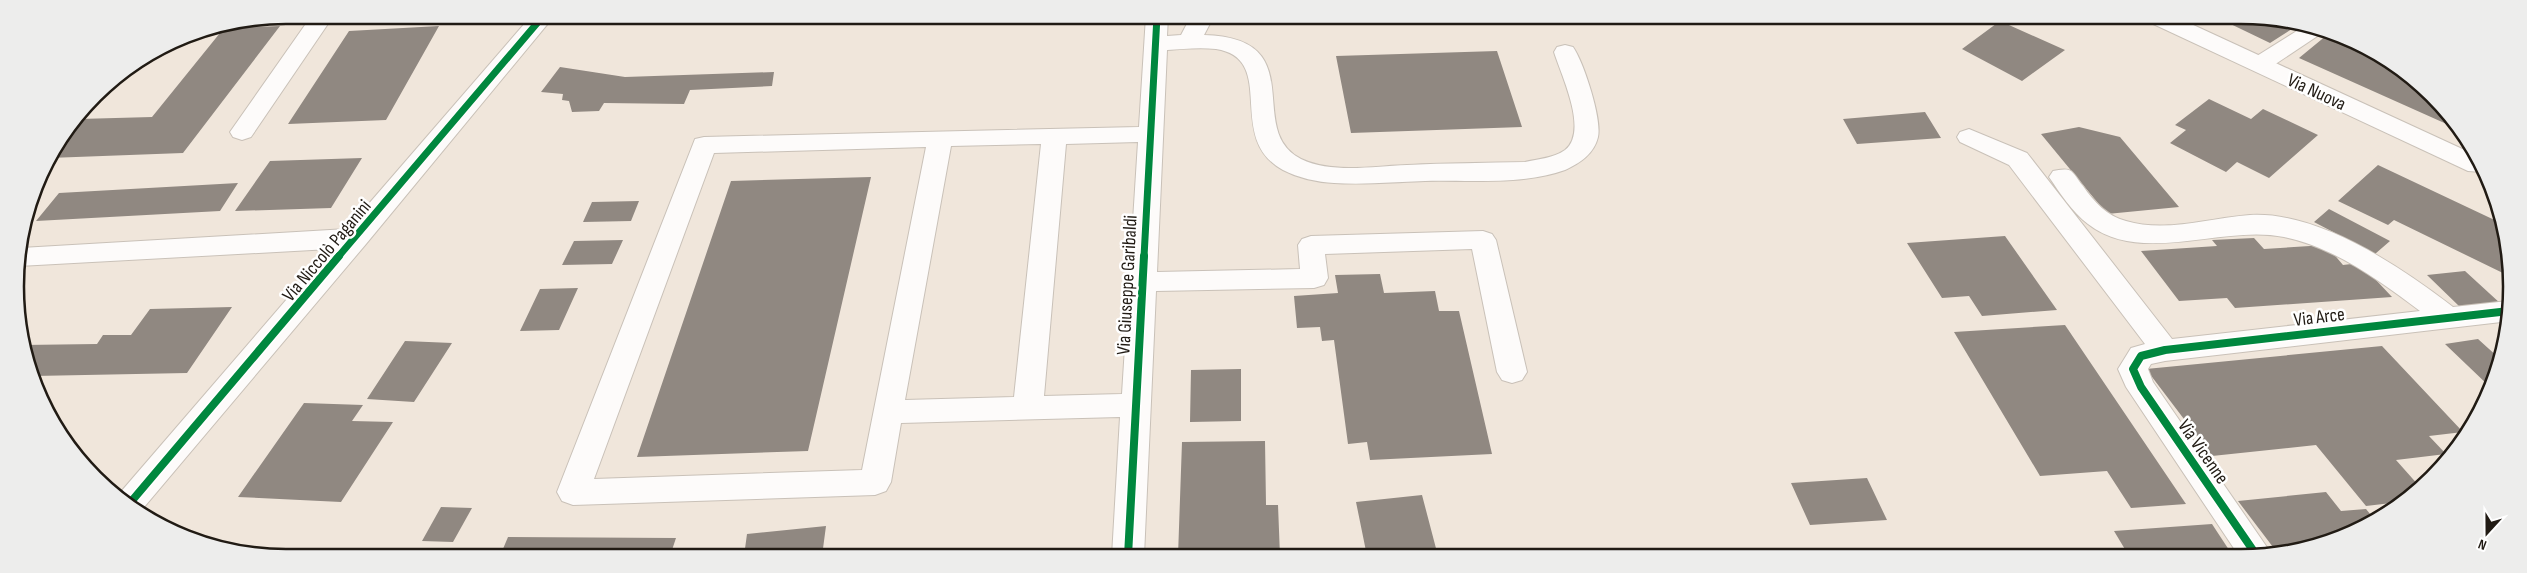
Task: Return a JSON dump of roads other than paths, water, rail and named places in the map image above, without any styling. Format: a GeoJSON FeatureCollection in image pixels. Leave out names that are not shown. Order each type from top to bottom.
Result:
{"type":"FeatureCollection","features":[{"type":"Feature","properties":{"kind":"street"},"geometry":{"type":"LineString","coordinates":[[242,132],[316,24]]}},
{"type":"Feature","properties":{"kind":"street","name":"Via Niccolò Paganini"},"geometry":{"type":"LineString","coordinates":[[133,499],[357,238],[536,24]]}},
{"type":"Feature","properties":{"kind":"street","name":"Via Giuseppe Garibaldi"},"geometry":{"type":"LineString","coordinates":[[1128,549],[1157,24]]}},
{"type":"Feature","properties":{"kind":"street"},"geometry":{"type":"LineString","coordinates":[[1190,43],[1197,24]]}},
{"type":"Feature","properties":{"kind":"street","name":"Via Nuova"},"geometry":{"type":"LineString","coordinates":[[2172,24],[2472,163]]}},
{"type":"Feature","properties":{"kind":"street"},"geometry":{"type":"LineString","coordinates":[[2260,64],[2309,33]]}},
{"type":"Feature","properties":{"kind":"street"},"geometry":{"type":"LineString","coordinates":[[1156,44],[1228,45],[1244,50],[1256,61],[1260,69],[1264,131],[1268,144],[1290,164],[1306,170],[1350,174],[1525,170],[1541,168],[1567,160],[1584,146],[1589,132],[1587,120],[1565,52]]}},
{"type":"Feature","properties":{"kind":"street"},"geometry":{"type":"LineString","coordinates":[[940,139],[875,482],[573,492],[704,145],[1054,136],[1150,134]]}},
{"type":"Feature","properties":{"kind":"street"},"geometry":{"type":"LineString","coordinates":[[1028,408],[1054,136]]}},
{"type":"Feature","properties":{"kind":"street"},"geometry":{"type":"LineString","coordinates":[[1969,137],[2018,159],[2165,350]]}},
{"type":"Feature","properties":{"kind":"street"},"geometry":{"type":"LineString","coordinates":[[2062,178],[2091,213],[2118,229],[2145,234],[2253,224],[2289,228],[2307,234],[2399,280],[2447,317]]}},
{"type":"Feature","properties":{"kind":"street"},"geometry":{"type":"LineString","coordinates":[[25,257],[357,238]]}},
{"type":"Feature","properties":{"kind":"street"},"geometry":{"type":"LineString","coordinates":[[1143,282],[1314,278],[1311,245],[1483,240],[1512,372]]}},
{"type":"Feature","properties":{"kind":"street","name":"Via Arce"},"geometry":{"type":"LineString","coordinates":[[2136,362],[2141,356],[2165,350],[2502,312]]}},
{"type":"Feature","properties":{"kind":"street","name":"Via Vicenne"},"geometry":{"type":"LineString","coordinates":[[2136,362],[2133,369],[2140,387],[2252,549]]}},
{"type":"Feature","properties":{"kind":"street"},"geometry":{"type":"LineString","coordinates":[[888,412],[1136,405]]}}]}
